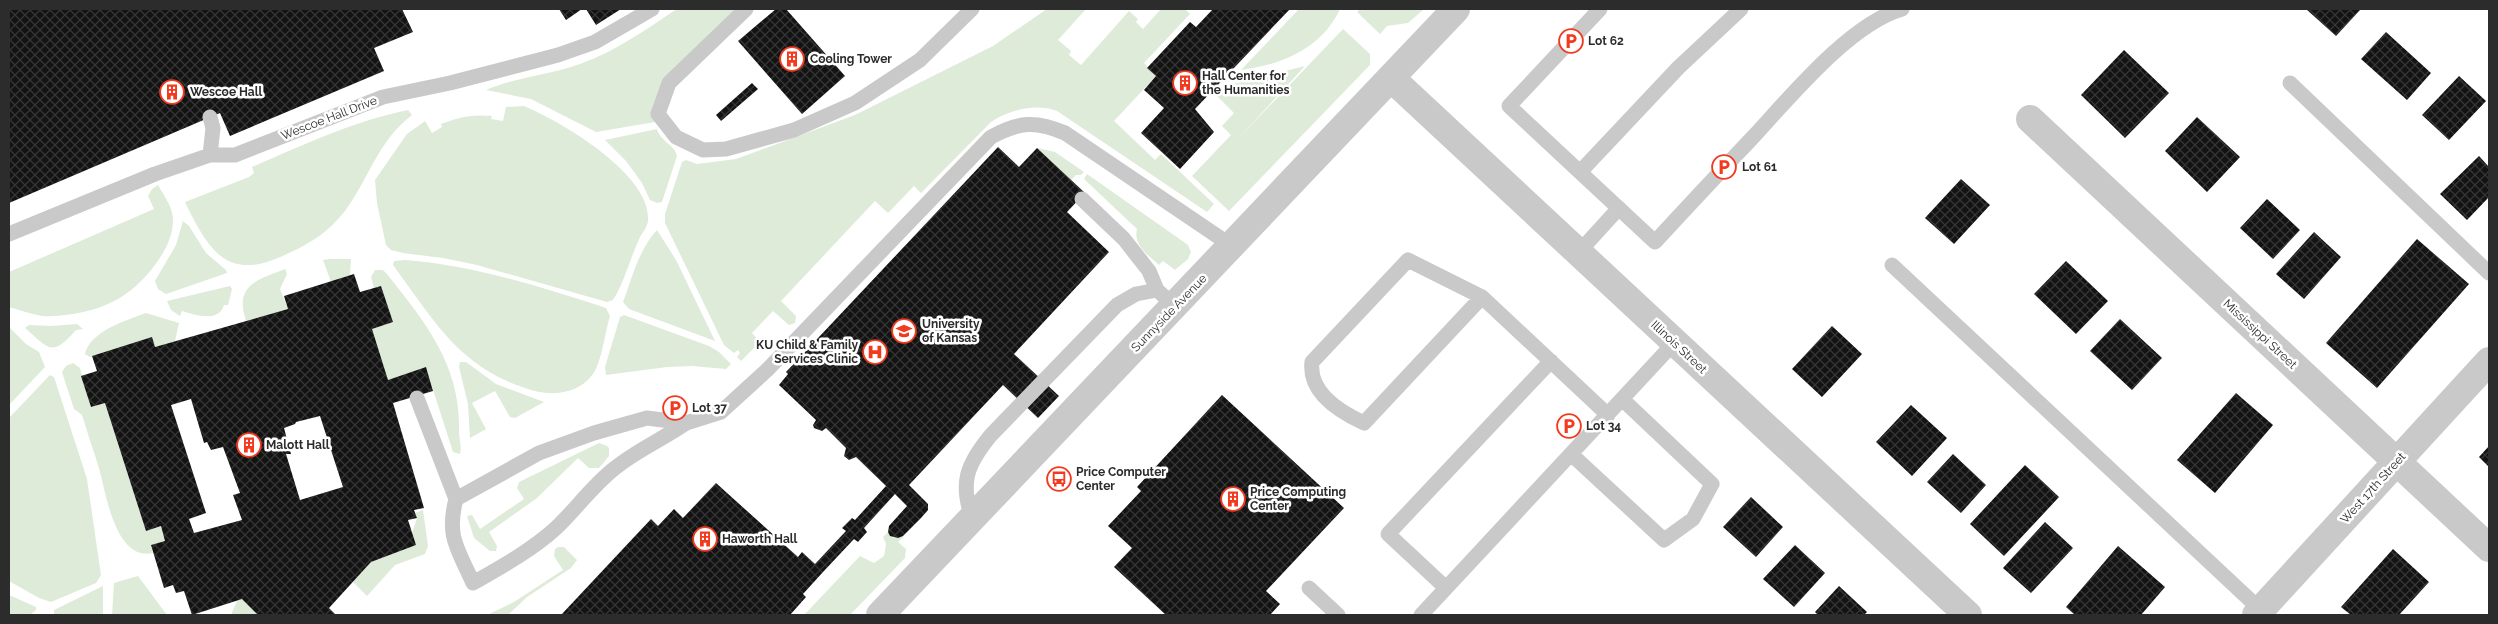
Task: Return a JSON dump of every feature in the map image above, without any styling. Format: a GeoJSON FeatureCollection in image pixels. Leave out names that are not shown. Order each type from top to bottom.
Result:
{"type":"FeatureCollection","features":[{"type":"Feature","properties":{"kind":"street","name":"Sunnyside Avenue"},"geometry":{"type":"LineString","coordinates":[[880,615],[973,520],[1166,298],[1232,246],[1456,9]]}},
{"type":"Feature","properties":{"kind":"street","name":"Illinois Street"},"geometry":{"type":"LineString","coordinates":[[1391,78],[1968,615]]}},
{"type":"Feature","properties":{"kind":"street","name":"Mississippi Street"},"geometry":{"type":"LineString","coordinates":[[2030,119],[2489,548]]}},
{"type":"Feature","properties":{"kind":"street","name":"West 17th Street"},"geometry":{"type":"LineString","coordinates":[[2261,614],[2489,361]]}},
{"type":"Feature","properties":{"kind":"lane","name":"Wescoe Hall Drive"},"geometry":{"type":"LineString","coordinates":[[9,234],[155,174],[210,155],[235,155],[383,97],[450,83],[558,55],[595,42],[652,9]]}},
{"type":"Feature","properties":{"kind":"lane"},"geometry":{"type":"LineString","coordinates":[[746,9],[669,84],[658,114],[676,137],[703,150],[726,149],[794,130],[855,103],[920,60],[972,9]]}},
{"type":"Feature","properties":{"kind":"lane"},"geometry":{"type":"LineString","coordinates":[[1600,9],[1509,106],[1655,242],[1816,71],[1847,41],[1872,22],[1902,9]]}},
{"type":"Feature","properties":{"kind":"lane"},"geometry":{"type":"LineString","coordinates":[[1580,172],[1678,68],[1741,9]]}},
{"type":"Feature","properties":{"kind":"lane"},"geometry":{"type":"LineString","coordinates":[[2290,83],[2489,273]]}},
{"type":"Feature","properties":{"kind":"lane"},"geometry":{"type":"LineString","coordinates":[[210,117],[213,128],[210,155]]}},
{"type":"Feature","properties":{"kind":"lane"},"geometry":{"type":"LineString","coordinates":[[417,398],[456,499],[451,519],[453,538],[473,583],[502,566],[554,529],[613,469],[637,451],[662,440],[686,423],[721,412],[767,370],[991,137],[1011,126],[1034,123],[1047,125],[1065,133],[1232,246]]}},
{"type":"Feature","properties":{"kind":"lane"},"geometry":{"type":"LineString","coordinates":[[1082,199],[1124,239],[1166,298]]}},
{"type":"Feature","properties":{"kind":"lane"},"geometry":{"type":"LineString","coordinates":[[1578,253],[1619,208]]}},
{"type":"Feature","properties":{"kind":"lane"},"geometry":{"type":"LineString","coordinates":[[1482,297],[1364,423],[1342,413],[1317,386],[1311,372],[1312,362],[1408,260],[1482,297],[1608,414]]}},
{"type":"Feature","properties":{"kind":"lane"},"geometry":{"type":"LineString","coordinates":[[1892,265],[2261,614]]}},
{"type":"Feature","properties":{"kind":"lane"},"geometry":{"type":"LineString","coordinates":[[973,520],[965,500],[965,488],[970,468],[979,450],[1107,313],[1136,294],[1166,298]]}},
{"type":"Feature","properties":{"kind":"lane"},"geometry":{"type":"LineString","coordinates":[[1421,615],[1674,343]]}},
{"type":"Feature","properties":{"kind":"lane"},"geometry":{"type":"LineString","coordinates":[[1446,588],[1388,534],[1551,361]]}},
{"type":"Feature","properties":{"kind":"lane"},"geometry":{"type":"LineString","coordinates":[[1571,454],[1664,540],[1692,519],[1712,484],[1622,399]]}},
{"type":"Feature","properties":{"kind":"lane"},"geometry":{"type":"LineString","coordinates":[[456,499],[539,453],[594,433],[647,418],[686,423]]}},
{"type":"Feature","properties":{"kind":"lane"},"geometry":{"type":"LineString","coordinates":[[1309,588],[1338,615]]}},
{"type":"Feature","properties":{"kind":"green space"},"geometry":{"type":"Polygon","coordinates":[[[677,9],[743,9],[688,63],[655,122],[596,132],[531,99],[486,90],[509,82],[568,68],[593,59],[630,40],[677,9]]]}},
{"type":"Feature","properties":{"kind":"green space"},"geometry":{"type":"Polygon","coordinates":[[[1047,9],[1086,9],[1058,40],[1071,51],[1069,55],[1081,65],[1129,11],[1138,19],[1136,22],[1143,29],[1161,9],[1185,9],[1190,14],[1144,63],[1156,76],[1114,121],[1155,160],[1161,154],[1214,204],[1207,212],[1057,111],[1031,108],[1014,111],[991,122],[921,193],[914,186],[888,213],[875,201],[781,301],[796,316],[795,323],[789,325],[773,311],[752,333],[760,342],[741,361],[737,357],[740,353],[738,350],[734,353],[724,345],[665,223],[665,214],[682,162],[686,160],[697,164],[736,159],[855,115],[993,46],[1047,9]]]}},
{"type":"Feature","properties":{"kind":"green space"},"geometry":{"type":"Polygon","coordinates":[[[1299,9],[1340,9],[1332,23],[1312,44],[1286,59],[1256,68],[1241,70],[1299,9]]]}},
{"type":"Feature","properties":{"kind":"green space"},"geometry":{"type":"Polygon","coordinates":[[[1360,9],[1424,9],[1408,23],[1387,26],[1380,34],[1357,12],[1360,9]]]}},
{"type":"Feature","properties":{"kind":"green space"},"geometry":{"type":"Polygon","coordinates":[[[1343,29],[1370,54],[1370,65],[1229,211],[1192,176],[1231,135],[1222,126],[1234,113],[1217,96],[1226,86],[1305,66],[1237,140],[1343,29]]]}},
{"type":"Feature","properties":{"kind":"green space"},"geometry":{"type":"Polygon","coordinates":[[[524,106],[559,124],[601,151],[635,185],[645,203],[647,224],[613,300],[607,302],[477,265],[403,253],[391,250],[386,245],[377,203],[375,180],[407,134],[425,121],[432,133],[442,127],[441,124],[466,117],[478,115],[492,116],[491,119],[503,121],[506,107],[524,106]]]}},
{"type":"Feature","properties":{"kind":"green space"},"geometry":{"type":"Polygon","coordinates":[[[408,110],[412,115],[400,125],[382,148],[354,198],[339,218],[314,240],[270,261],[252,265],[238,264],[225,259],[214,250],[204,237],[185,202],[249,177],[254,173],[252,167],[310,142],[368,120],[408,110]]]}},
{"type":"Feature","properties":{"kind":"green space"},"geometry":{"type":"Polygon","coordinates":[[[657,129],[661,137],[676,152],[677,156],[662,202],[657,203],[650,200],[642,183],[626,161],[605,140],[657,129]]]}},
{"type":"Feature","properties":{"kind":"green space"},"geometry":{"type":"Polygon","coordinates":[[[1037,148],[1055,152],[1084,172],[1081,175],[1076,175],[1071,180],[1037,148]]]}},
{"type":"Feature","properties":{"kind":"green space"},"geometry":{"type":"Polygon","coordinates":[[[1087,174],[1188,245],[1191,252],[1188,259],[1175,270],[1163,261],[1159,265],[1139,245],[1136,235],[1137,229],[1084,179],[1087,174]]]}},
{"type":"Feature","properties":{"kind":"green space"},"geometry":{"type":"Polygon","coordinates":[[[158,185],[172,211],[172,231],[166,247],[149,273],[131,290],[99,308],[73,314],[42,316],[9,307],[9,272],[154,209],[148,196],[152,189],[158,185]]]}},
{"type":"Feature","properties":{"kind":"green space"},"geometry":{"type":"Polygon","coordinates":[[[183,221],[189,226],[206,253],[227,273],[166,294],[158,289],[155,281],[176,245],[183,221]]]}},
{"type":"Feature","properties":{"kind":"green space"},"geometry":{"type":"Polygon","coordinates":[[[657,230],[676,260],[715,341],[629,309],[623,302],[645,246],[657,230]]]}},
{"type":"Feature","properties":{"kind":"green space"},"geometry":{"type":"Polygon","coordinates":[[[351,259],[350,275],[331,282],[323,260],[351,259]]]}},
{"type":"Feature","properties":{"kind":"green space"},"geometry":{"type":"Polygon","coordinates":[[[405,260],[456,267],[507,278],[606,308],[610,316],[601,354],[593,374],[588,380],[574,389],[566,392],[550,393],[535,391],[509,382],[487,371],[452,342],[437,325],[393,265],[394,261],[405,260]]]}},
{"type":"Feature","properties":{"kind":"green space"},"geometry":{"type":"Polygon","coordinates":[[[285,269],[287,274],[280,289],[288,309],[246,321],[243,299],[250,286],[265,277],[285,269]]]}},
{"type":"Feature","properties":{"kind":"green space"},"geometry":{"type":"Polygon","coordinates":[[[375,270],[383,270],[387,274],[415,310],[438,346],[454,386],[458,408],[460,454],[453,452],[426,368],[388,380],[372,329],[393,322],[381,286],[374,288],[371,277],[375,270]]]}},
{"type":"Feature","properties":{"kind":"green space"},"geometry":{"type":"Polygon","coordinates":[[[230,286],[232,289],[228,305],[224,305],[221,311],[212,316],[200,316],[182,311],[180,316],[171,310],[167,301],[230,286]]]}},
{"type":"Feature","properties":{"kind":"green space"},"geometry":{"type":"Polygon","coordinates":[[[146,313],[179,323],[175,341],[155,347],[152,338],[90,357],[85,354],[88,346],[101,333],[146,313]]]}},
{"type":"Feature","properties":{"kind":"green space"},"geometry":{"type":"Polygon","coordinates":[[[624,315],[709,346],[719,352],[731,364],[726,369],[692,366],[667,367],[606,375],[605,367],[620,317],[624,315]]]}},
{"type":"Feature","properties":{"kind":"green space"},"geometry":{"type":"Polygon","coordinates":[[[77,324],[83,329],[76,330],[68,339],[56,347],[46,345],[25,328],[29,325],[77,324]]]}},
{"type":"Feature","properties":{"kind":"green space"},"geometry":{"type":"Polygon","coordinates":[[[9,327],[26,344],[39,352],[45,367],[9,405],[9,327]]]}},
{"type":"Feature","properties":{"kind":"green space"},"geometry":{"type":"Polygon","coordinates":[[[460,362],[466,362],[496,384],[544,402],[515,418],[510,417],[495,391],[472,403],[486,429],[470,438],[468,404],[459,367],[460,362]]]}},
{"type":"Feature","properties":{"kind":"green space"},"geometry":{"type":"Polygon","coordinates":[[[73,363],[80,368],[91,407],[105,403],[146,531],[161,526],[165,541],[151,545],[153,553],[141,553],[131,548],[122,538],[116,526],[82,415],[74,409],[62,372],[66,366],[73,363]]]}},
{"type":"Feature","properties":{"kind":"green space"},"geometry":{"type":"Polygon","coordinates":[[[50,375],[54,377],[87,479],[101,575],[96,583],[51,602],[39,598],[9,581],[9,418],[50,375]]]}},
{"type":"Feature","properties":{"kind":"green space"},"geometry":{"type":"Polygon","coordinates":[[[599,443],[609,448],[609,456],[599,468],[589,468],[578,458],[537,498],[489,532],[497,546],[496,551],[490,551],[474,538],[467,516],[472,515],[480,529],[524,499],[517,488],[519,482],[599,443]]]}},
{"type":"Feature","properties":{"kind":"green space"},"geometry":{"type":"Polygon","coordinates":[[[423,510],[428,546],[425,554],[395,565],[367,596],[353,582],[371,562],[416,545],[412,533],[417,518],[415,513],[423,510]]]}},
{"type":"Feature","properties":{"kind":"green space"},"geometry":{"type":"Polygon","coordinates":[[[888,532],[894,538],[904,536],[898,542],[906,549],[905,558],[850,615],[804,615],[860,556],[874,563],[884,556],[886,544],[883,537],[888,532]]]}},
{"type":"Feature","properties":{"kind":"green space"},"geometry":{"type":"Polygon","coordinates":[[[564,547],[577,560],[571,568],[527,597],[508,615],[487,615],[514,602],[563,570],[554,556],[555,549],[564,547]]]}},
{"type":"Feature","properties":{"kind":"green space"},"geometry":{"type":"Polygon","coordinates":[[[138,576],[167,615],[112,615],[114,583],[138,576]]]}},
{"type":"Feature","properties":{"kind":"green space"},"geometry":{"type":"Polygon","coordinates":[[[103,586],[103,615],[54,615],[54,610],[103,586]]]}},
{"type":"Feature","properties":{"kind":"green space"},"geometry":{"type":"Polygon","coordinates":[[[9,595],[36,607],[36,610],[30,615],[9,615],[9,595]]]}},
{"type":"Feature","properties":{"kind":"green space"},"geometry":{"type":"Polygon","coordinates":[[[242,599],[258,615],[231,615],[237,601],[242,599]]]}},
{"type":"Feature","properties":{"kind":"building","name":"Wescoe Hall"},"geometry":{"type":"Polygon","coordinates":[[[9,9],[402,9],[413,32],[374,48],[384,71],[230,136],[220,113],[9,203],[9,9]]]}},
{"type":"Feature","properties":{"kind":"building"},"geometry":{"type":"Polygon","coordinates":[[[559,9],[582,9],[566,20],[559,9]]]}},
{"type":"Feature","properties":{"kind":"building"},"geometry":{"type":"Polygon","coordinates":[[[586,9],[621,9],[596,25],[586,9]]]}},
{"type":"Feature","properties":{"kind":"building","name":"Cooling Tower"},"geometry":{"type":"Polygon","coordinates":[[[776,9],[786,9],[845,76],[802,114],[738,41],[776,9]]]}},
{"type":"Feature","properties":{"kind":"building","name":"Hall Center for the Humanities"},"geometry":{"type":"Polygon","coordinates":[[[1213,9],[1290,9],[1195,109],[1214,132],[1180,169],[1141,133],[1164,108],[1144,90],[1156,76],[1147,68],[1190,22],[1196,27],[1213,9]]]}},
{"type":"Feature","properties":{"kind":"building"},"geometry":{"type":"Polygon","coordinates":[[[2306,9],[2361,9],[2336,36],[2306,9]]]}},
{"type":"Feature","properties":{"kind":"building"},"geometry":{"type":"Polygon","coordinates":[[[2386,32],[2431,73],[2407,100],[2361,59],[2386,32]]]}},
{"type":"Feature","properties":{"kind":"building"},"geometry":{"type":"Polygon","coordinates":[[[2124,50],[2169,93],[2125,138],[2081,95],[2124,50]]]}},
{"type":"Feature","properties":{"kind":"building"},"geometry":{"type":"Polygon","coordinates":[[[2459,76],[2486,101],[2449,140],[2422,115],[2459,76]]]}},
{"type":"Feature","properties":{"kind":"building"},"geometry":{"type":"Polygon","coordinates":[[[752,83],[758,89],[721,121],[716,115],[752,83]]]}},
{"type":"Feature","properties":{"kind":"building"},"geometry":{"type":"Polygon","coordinates":[[[2197,117],[2240,157],[2207,192],[2165,151],[2197,117]]]}},
{"type":"Feature","properties":{"kind":"building"},"geometry":{"type":"Polygon","coordinates":[[[998,147],[1019,167],[1037,148],[1085,193],[1067,212],[1109,252],[1014,354],[1059,396],[1038,418],[1003,385],[909,485],[928,504],[928,510],[921,518],[903,536],[898,538],[890,536],[888,532],[889,526],[907,506],[895,494],[864,528],[867,532],[858,542],[854,539],[803,594],[806,597],[790,615],[561,615],[651,519],[658,526],[674,509],[683,518],[716,483],[798,557],[802,552],[815,564],[846,531],[842,528],[852,518],[855,520],[886,486],[856,457],[849,460],[844,456],[846,448],[826,428],[822,431],[814,428],[813,425],[816,420],[779,385],[788,374],[786,372],[998,147]]]}},
{"type":"Feature","properties":{"kind":"building"},"geometry":{"type":"Polygon","coordinates":[[[2479,156],[2489,167],[2489,197],[2467,220],[2440,194],[2479,156]]]}},
{"type":"Feature","properties":{"kind":"building"},"geometry":{"type":"Polygon","coordinates":[[[1961,179],[1990,205],[1954,244],[1925,218],[1961,179]]]}},
{"type":"Feature","properties":{"kind":"building"},"geometry":{"type":"Polygon","coordinates":[[[2267,199],[2300,230],[2273,259],[2240,228],[2267,199]]]}},
{"type":"Feature","properties":{"kind":"building"},"geometry":{"type":"Polygon","coordinates":[[[2314,232],[2341,257],[2304,299],[2276,274],[2314,232]]]}},
{"type":"Feature","properties":{"kind":"building"},"geometry":{"type":"Polygon","coordinates":[[[2417,239],[2469,284],[2377,388],[2326,343],[2417,239]]]}},
{"type":"Feature","properties":{"kind":"building"},"geometry":{"type":"Polygon","coordinates":[[[2066,261],[2108,301],[2076,334],[2034,294],[2066,261]]]}},
{"type":"Feature","properties":{"kind":"building","name":"Malott Hall"},"geometry":{"type":"Polygon","coordinates":[[[354,274],[360,292],[381,286],[393,322],[372,329],[388,380],[426,367],[433,391],[393,403],[424,508],[414,510],[417,518],[408,520],[416,545],[371,562],[329,608],[336,615],[258,615],[242,599],[192,615],[184,591],[176,593],[173,585],[164,588],[151,545],[165,541],[161,526],[146,531],[105,403],[91,407],[81,376],[97,371],[92,356],[152,337],[155,347],[288,309],[284,296],[354,274]],[[191,399],[171,405],[206,513],[189,519],[194,533],[242,520],[233,495],[240,493],[223,447],[211,450],[207,442],[204,443],[191,399]],[[320,416],[296,422],[284,428],[291,454],[286,454],[300,500],[343,487],[320,416]]]}},
{"type":"Feature","properties":{"kind":"building"},"geometry":{"type":"Polygon","coordinates":[[[2120,319],[2162,358],[2132,390],[2090,351],[2120,319]]]}},
{"type":"Feature","properties":{"kind":"building"},"geometry":{"type":"Polygon","coordinates":[[[1832,326],[1862,354],[1822,397],[1792,369],[1832,326]]]}},
{"type":"Feature","properties":{"kind":"building"},"geometry":{"type":"Polygon","coordinates":[[[2236,393],[2273,425],[2215,493],[2177,460],[2236,393]]]}},
{"type":"Feature","properties":{"kind":"building","name":"Price Computing Center"},"geometry":{"type":"Polygon","coordinates":[[[1222,395],[1344,508],[1266,591],[1280,604],[1270,615],[1166,615],[1114,567],[1132,548],[1108,526],[1141,491],[1137,487],[1222,395]]]}},
{"type":"Feature","properties":{"kind":"building"},"geometry":{"type":"Polygon","coordinates":[[[1911,405],[1947,438],[1912,476],[1876,442],[1911,405]]]}},
{"type":"Feature","properties":{"kind":"building"},"geometry":{"type":"Polygon","coordinates":[[[2489,446],[2489,467],[2479,457],[2489,446]]]}},
{"type":"Feature","properties":{"kind":"building"},"geometry":{"type":"Polygon","coordinates":[[[1953,454],[1986,485],[1961,513],[1927,482],[1953,454]]]}},
{"type":"Feature","properties":{"kind":"building"},"geometry":{"type":"Polygon","coordinates":[[[2025,465],[2059,497],[2004,556],[1970,524],[2025,465]]]}},
{"type":"Feature","properties":{"kind":"building"},"geometry":{"type":"Polygon","coordinates":[[[1751,497],[1783,527],[1756,557],[1723,527],[1751,497]]]}},
{"type":"Feature","properties":{"kind":"building"},"geometry":{"type":"Polygon","coordinates":[[[2045,522],[2073,548],[2031,593],[2003,568],[2045,522]]]}},
{"type":"Feature","properties":{"kind":"building"},"geometry":{"type":"Polygon","coordinates":[[[1795,545],[1825,573],[1794,607],[1763,579],[1795,545]]]}},
{"type":"Feature","properties":{"kind":"building"},"geometry":{"type":"Polygon","coordinates":[[[2118,546],[2165,587],[2141,615],[2075,615],[2066,607],[2118,546]]]}},
{"type":"Feature","properties":{"kind":"building"},"geometry":{"type":"Polygon","coordinates":[[[2393,549],[2429,582],[2399,615],[2351,615],[2341,607],[2393,549]]]}},
{"type":"Feature","properties":{"kind":"building"},"geometry":{"type":"Polygon","coordinates":[[[1839,586],[1867,612],[1864,615],[1818,615],[1815,612],[1839,586]]]}},
{"type":"Feature","properties":{"kind":"place","name":"Lot 62"},"geometry":{"type":"Point","coordinates":[1571,41]}},
{"type":"Feature","properties":{"kind":"place","name":"Cooling Tower"},"geometry":{"type":"Point","coordinates":[792,59]}},
{"type":"Feature","properties":{"kind":"place","name":"Hall Center for the Humanities"},"geometry":{"type":"Point","coordinates":[1185,83]}},
{"type":"Feature","properties":{"kind":"place","name":"Wescoe Hall"},"geometry":{"type":"Point","coordinates":[172,92]}},
{"type":"Feature","properties":{"kind":"place","name":"Lot 61"},"geometry":{"type":"Point","coordinates":[1724,167]}},
{"type":"Feature","properties":{"kind":"place","name":"University of Kansas"},"geometry":{"type":"Point","coordinates":[904,331]}},
{"type":"Feature","properties":{"kind":"place","name":"KU Child & Family Services Clinic"},"geometry":{"type":"Point","coordinates":[875,352]}},
{"type":"Feature","properties":{"kind":"place","name":"Lot 37"},"geometry":{"type":"Point","coordinates":[675,408]}},
{"type":"Feature","properties":{"kind":"place","name":"Lot 34"},"geometry":{"type":"Point","coordinates":[1569,426]}},
{"type":"Feature","properties":{"kind":"place","name":"Malott Hall"},"geometry":{"type":"Point","coordinates":[249,445]}},
{"type":"Feature","properties":{"kind":"place","name":"Price Computer Center"},"geometry":{"type":"Point","coordinates":[1059,479]}},
{"type":"Feature","properties":{"kind":"place","name":"Price Computing Center"},"geometry":{"type":"Point","coordinates":[1233,499]}},
{"type":"Feature","properties":{"kind":"place","name":"Haworth Hall"},"geometry":{"type":"Point","coordinates":[705,539]}}]}
